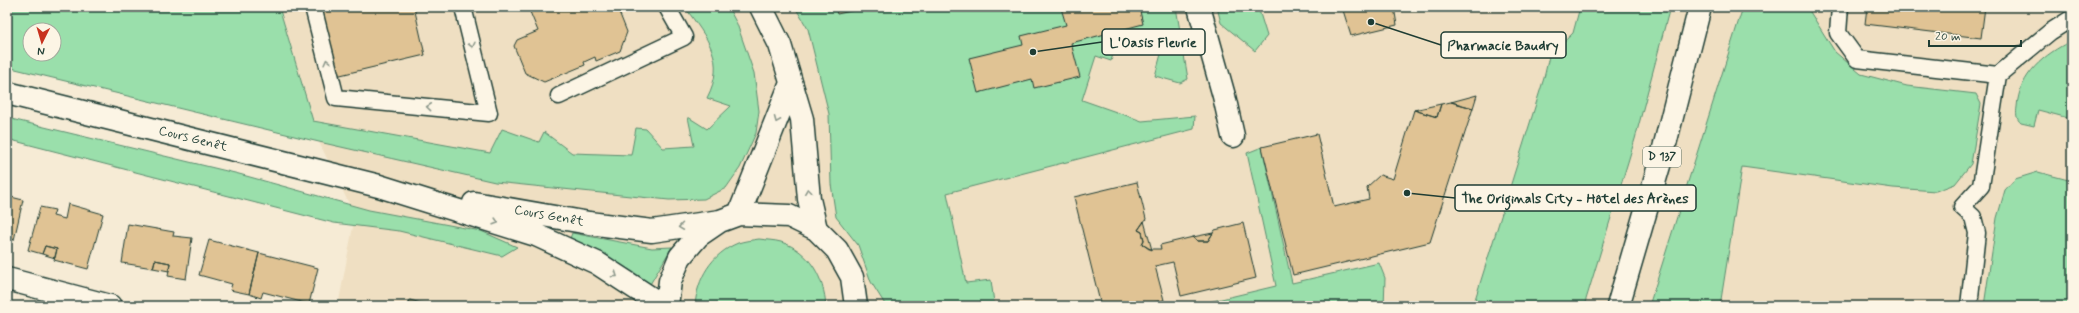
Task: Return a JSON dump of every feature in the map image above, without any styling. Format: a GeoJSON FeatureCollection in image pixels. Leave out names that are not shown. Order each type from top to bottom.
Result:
{"type":"FeatureCollection","features":[{"type":"Feature","properties":{"kind":"main road"},"geometry":{"type":"LineString","coordinates":[[761,7],[780,45],[802,118],[809,199],[816,229],[837,250],[852,276],[856,306]]}},
{"type":"Feature","properties":{"kind":"main road"},"geometry":{"type":"LineString","coordinates":[[1198,7],[1224,96],[1233,136]]}},
{"type":"Feature","properties":{"kind":"main road","name":"D 137"},"geometry":{"type":"LineString","coordinates":[[1618,306],[1664,152],[1700,7]]}},
{"type":"Feature","properties":{"kind":"main road"},"geometry":{"type":"LineString","coordinates":[[667,306],[670,281],[680,257],[698,236],[729,218],[791,83]]}},
{"type":"Feature","properties":{"kind":"main road","name":"Cours Genêt"},"geometry":{"type":"LineString","coordinates":[[7,93],[379,186],[536,235],[597,263],[663,306]]}},
{"type":"Feature","properties":{"kind":"main road","name":"Cours Genêt"},"geometry":{"type":"LineString","coordinates":[[379,186],[589,223],[652,231],[729,218],[789,216],[816,229]]}},
{"type":"Feature","properties":{"kind":"main road"},"geometry":{"type":"LineString","coordinates":[[7,279],[110,306]]}},
{"type":"Feature","properties":{"kind":"lane"},"geometry":{"type":"LineString","coordinates":[[313,7],[336,98],[489,113],[463,7]]}},
{"type":"Feature","properties":{"kind":"lane"},"geometry":{"type":"LineString","coordinates":[[559,96],[684,36],[667,7]]}},
{"type":"Feature","properties":{"kind":"lane"},"geometry":{"type":"LineString","coordinates":[[1840,7],[1838,33],[1857,59],[1998,75]]}},
{"type":"Feature","properties":{"kind":"lane"},"geometry":{"type":"LineString","coordinates":[[1968,306],[1977,233],[1973,217],[1962,207],[1981,186],[1998,75],[2050,32],[2072,18]]}},
{"type":"Feature","properties":{"kind":"shaded area"},"geometry":{"type":"Polygon","coordinates":[[[279,7],[2072,7],[2072,306],[338,306],[355,216],[319,142],[279,7]]]}},
{"type":"Feature","properties":{"kind":"green space"},"geometry":{"type":"Polygon","coordinates":[[[7,7],[279,7],[313,121],[490,153],[502,129],[539,142],[544,132],[572,153],[631,155],[636,128],[646,129],[663,148],[694,146],[688,117],[707,129],[731,106],[707,98],[713,84],[715,61],[712,50],[701,29],[685,7],[728,7],[737,24],[754,73],[759,111],[756,133],[740,168],[726,188],[704,199],[669,200],[495,182],[319,142],[7,67],[7,7]]]}},
{"type":"Feature","properties":{"kind":"green space"},"geometry":{"type":"Polygon","coordinates":[[[795,7],[1176,7],[1188,79],[1180,83],[1155,76],[1161,54],[1117,41],[1111,61],[1096,56],[1082,100],[1142,121],[1195,116],[1194,129],[947,193],[966,283],[991,280],[994,303],[999,306],[886,306],[871,282],[858,245],[836,217],[831,184],[829,114],[808,29],[795,7]]]}},
{"type":"Feature","properties":{"kind":"green space"},"geometry":{"type":"Polygon","coordinates":[[[1217,7],[1258,7],[1267,36],[1255,51],[1221,23],[1217,7]]]}},
{"type":"Feature","properties":{"kind":"green space"},"geometry":{"type":"Polygon","coordinates":[[[1580,7],[1670,7],[1635,139],[1584,306],[1473,306],[1544,78],[1549,56],[1573,33],[1580,7]]]}},
{"type":"Feature","properties":{"kind":"green space"},"geometry":{"type":"Polygon","coordinates":[[[1743,7],[1807,7],[1835,52],[1861,74],[1907,86],[1976,94],[1981,104],[1971,164],[1955,184],[1936,191],[1893,188],[1742,167],[1720,306],[1649,306],[1743,7]]]}},
{"type":"Feature","properties":{"kind":"green space"},"geometry":{"type":"Polygon","coordinates":[[[2072,34],[2072,119],[2038,110],[2034,126],[2021,123],[2017,118],[2016,111],[2019,95],[2028,75],[2043,59],[2061,46],[2071,41],[2069,35],[2072,34]]]}},
{"type":"Feature","properties":{"kind":"green space"},"geometry":{"type":"Polygon","coordinates":[[[7,118],[239,174],[369,210],[481,231],[517,247],[502,256],[399,231],[334,223],[7,139],[7,118]]]}},
{"type":"Feature","properties":{"kind":"green space"},"geometry":{"type":"Polygon","coordinates":[[[1262,147],[1292,283],[1379,263],[1385,278],[1384,306],[1192,306],[1276,286],[1247,153],[1262,147]]]}},
{"type":"Feature","properties":{"kind":"green space"},"geometry":{"type":"Polygon","coordinates":[[[2038,172],[2072,181],[2072,306],[1984,306],[1997,218],[2005,190],[2015,179],[2038,172]]]}},
{"type":"Feature","properties":{"kind":"green space"},"geometry":{"type":"Polygon","coordinates":[[[572,233],[652,248],[672,247],[649,286],[569,241],[572,233]]]}},
{"type":"Feature","properties":{"kind":"green space"},"geometry":{"type":"Polygon","coordinates":[[[759,239],[773,240],[791,246],[807,259],[819,276],[825,296],[826,306],[695,306],[696,296],[702,277],[713,261],[728,248],[738,243],[759,239]]]}},
{"type":"Feature","properties":{"kind":"building"},"geometry":{"type":"Polygon","coordinates":[[[321,7],[414,7],[425,55],[336,76],[321,7]]]}},
{"type":"Feature","properties":{"kind":"building"},"geometry":{"type":"Polygon","coordinates":[[[528,7],[617,7],[627,32],[620,51],[596,61],[595,57],[584,62],[585,65],[544,82],[525,73],[514,46],[517,40],[538,31],[528,7]]]}},
{"type":"Feature","properties":{"kind":"building"},"geometry":{"type":"Polygon","coordinates":[[[835,7],[870,7],[837,14],[835,7]]]}},
{"type":"Feature","properties":{"kind":"building"},"geometry":{"type":"Polygon","coordinates":[[[1139,7],[1143,24],[1071,43],[1080,77],[1034,88],[1032,79],[978,93],[969,58],[1023,45],[1021,36],[1066,25],[1061,8],[1139,7]]]}},
{"type":"Feature","properties":{"kind":"building"},"geometry":{"type":"Polygon","coordinates":[[[1342,7],[1394,7],[1397,25],[1351,36],[1342,7]]]}},
{"type":"Feature","properties":{"kind":"building"},"geometry":{"type":"Polygon","coordinates":[[[1867,7],[1985,7],[1981,38],[1865,24],[1867,7]]]}},
{"type":"Feature","properties":{"kind":"building"},"geometry":{"type":"Polygon","coordinates":[[[1477,95],[1473,108],[1451,102],[1477,95]]]}},
{"type":"Feature","properties":{"kind":"building"},"geometry":{"type":"Polygon","coordinates":[[[1451,102],[1473,108],[1430,242],[1293,275],[1262,147],[1317,134],[1334,207],[1369,199],[1367,187],[1380,175],[1393,179],[1414,110],[1437,117],[1441,104],[1451,102]]]}},
{"type":"Feature","properties":{"kind":"building"},"geometry":{"type":"Polygon","coordinates":[[[1441,104],[1437,117],[1414,110],[1441,104]]]}},
{"type":"Feature","properties":{"kind":"building"},"geometry":{"type":"Polygon","coordinates":[[[1137,182],[1146,219],[1138,230],[1142,232],[1144,240],[1142,244],[1149,249],[1161,249],[1160,245],[1193,237],[1198,241],[1208,241],[1215,230],[1243,223],[1256,278],[1181,296],[1173,262],[1155,266],[1164,300],[1140,306],[1101,306],[1074,197],[1137,182]]]}},
{"type":"Feature","properties":{"kind":"building"},"geometry":{"type":"Polygon","coordinates":[[[7,196],[23,200],[14,240],[7,238],[7,196]]]}},
{"type":"Feature","properties":{"kind":"building"},"geometry":{"type":"Polygon","coordinates":[[[68,204],[103,214],[88,269],[54,260],[57,249],[45,246],[42,254],[28,250],[40,207],[55,210],[53,216],[65,219],[68,204]]]}},
{"type":"Feature","properties":{"kind":"building"},"geometry":{"type":"Polygon","coordinates":[[[1144,221],[1152,250],[1142,244],[1144,240],[1142,232],[1138,230],[1144,221]]]}},
{"type":"Feature","properties":{"kind":"building"},"geometry":{"type":"Polygon","coordinates":[[[128,224],[174,232],[173,236],[192,238],[186,279],[168,276],[170,263],[155,260],[153,268],[122,263],[128,224]]]}},
{"type":"Feature","properties":{"kind":"building"},"geometry":{"type":"Polygon","coordinates":[[[1213,233],[1208,241],[1198,241],[1193,237],[1213,233]]]}},
{"type":"Feature","properties":{"kind":"building"},"geometry":{"type":"Polygon","coordinates":[[[209,240],[259,253],[249,294],[230,290],[232,284],[199,275],[209,240]]]}},
{"type":"Feature","properties":{"kind":"building"},"geometry":{"type":"Polygon","coordinates":[[[45,246],[57,249],[55,258],[42,254],[45,246]]]}},
{"type":"Feature","properties":{"kind":"building"},"geometry":{"type":"Polygon","coordinates":[[[259,253],[318,268],[309,304],[263,292],[261,298],[249,294],[259,253]]]}},
{"type":"Feature","properties":{"kind":"building"},"geometry":{"type":"Polygon","coordinates":[[[155,260],[170,263],[169,271],[153,268],[155,260]]]}},
{"type":"Feature","properties":{"kind":"building"},"geometry":{"type":"Polygon","coordinates":[[[2072,285],[2072,306],[2068,306],[2072,285]]]}},
{"type":"Feature","properties":{"kind":"building"},"geometry":{"type":"Polygon","coordinates":[[[410,300],[432,306],[408,306],[410,300]]]}},
{"type":"Feature","properties":{"kind":"place","name":"Pharmacie Baudry"},"geometry":{"type":"Point","coordinates":[1371,22]}},
{"type":"Feature","properties":{"kind":"place","name":"L'Oasis Fleurie"},"geometry":{"type":"Point","coordinates":[1033,52]}},
{"type":"Feature","properties":{"kind":"place","name":"The Originals City - Hôtel des Arènes"},"geometry":{"type":"Point","coordinates":[1407,193]}}]}
